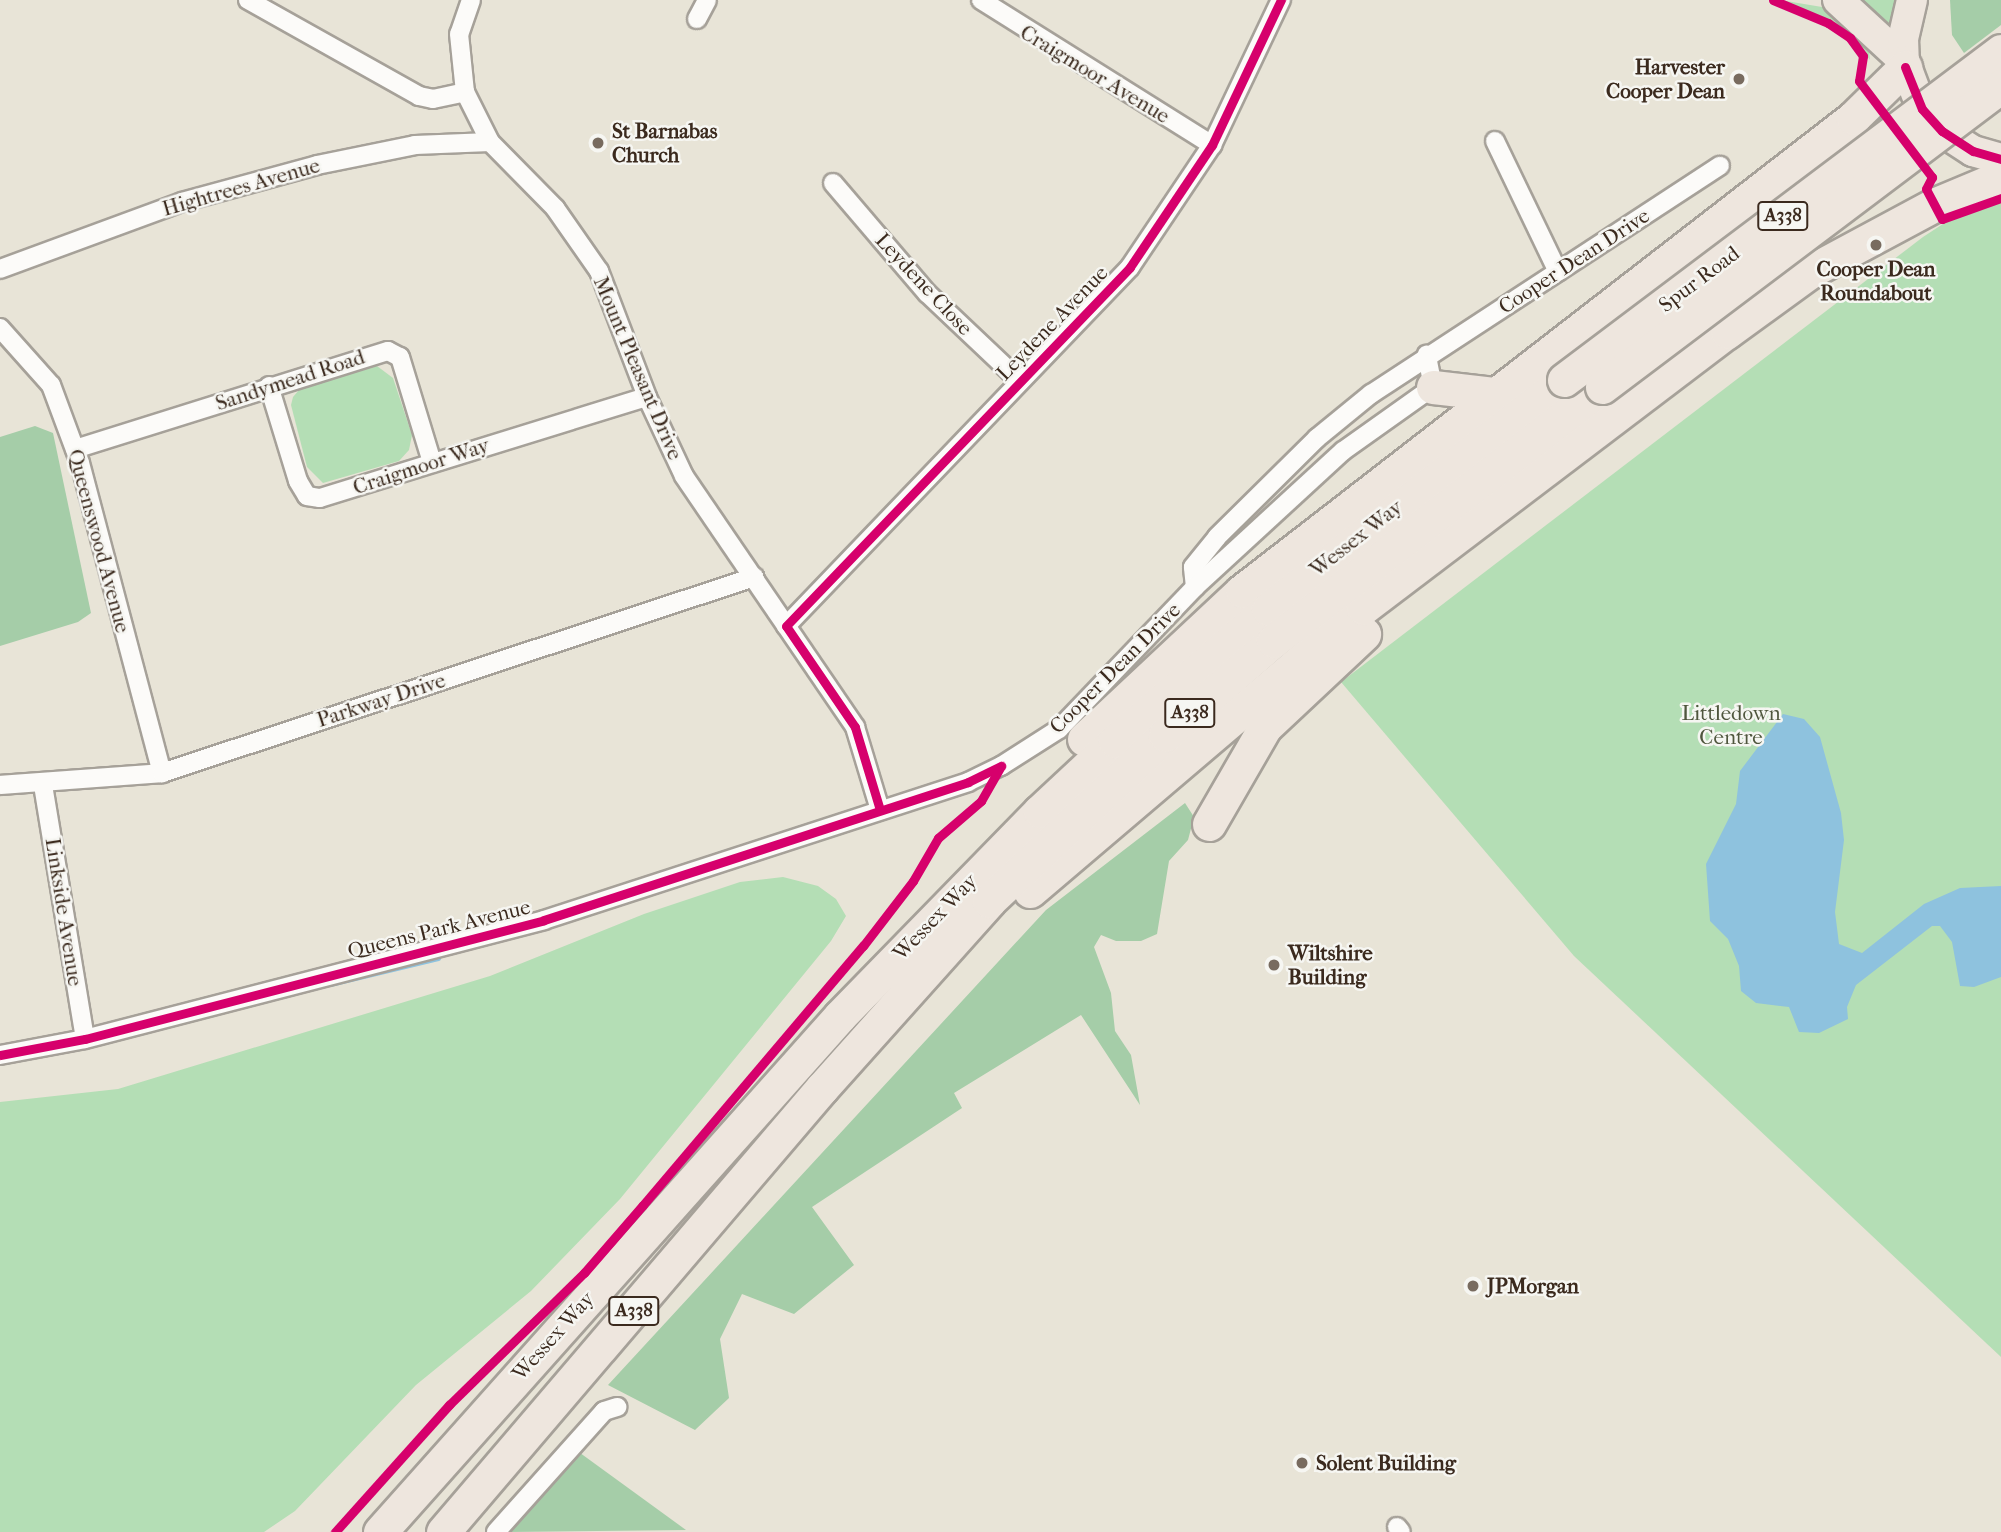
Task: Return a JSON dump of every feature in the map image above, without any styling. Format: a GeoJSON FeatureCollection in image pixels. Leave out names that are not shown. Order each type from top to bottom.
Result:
{"type":"FeatureCollection","features":[{"type":"Feature","properties":{"kind":"highway","name":"Spur Road"},"geometry":{"type":"LineString","coordinates":[[1564,380],[2001,51]]}},
{"type":"Feature","properties":{"kind":"highway"},"geometry":{"type":"LineString","coordinates":[[840,1016],[960,868],[1123,701],[1242,591],[1853,118],[1905,64]]}},
{"type":"Feature","properties":{"kind":"highway","name":"Spur Road"},"geometry":{"type":"LineString","coordinates":[[1610,401],[2001,86]]}},
{"type":"Feature","properties":{"kind":"highway"},"geometry":{"type":"LineString","coordinates":[[1209,824],[1265,727],[1502,510],[1610,401],[1811,271],[1936,204],[2001,177]]}},
{"type":"Feature","properties":{"kind":"highway"},"geometry":{"type":"LineString","coordinates":[[1430,371],[1494,394]]}},
{"type":"Feature","properties":{"kind":"highway","name":"Wessex Way"},"geometry":{"type":"LineString","coordinates":[[380,1532],[840,1016],[982,868],[1165,696],[1379,520],[1564,380]]}},
{"type":"Feature","properties":{"kind":"highway","name":"Wessex Way"},"geometry":{"type":"LineString","coordinates":[[443,1532],[822,1088],[989,901],[1165,735],[1321,601],[1610,401]]}},
{"type":"Feature","properties":{"kind":"main road"},"geometry":{"type":"LineString","coordinates":[[1838,0],[1905,64]]}},
{"type":"Feature","properties":{"kind":"main road"},"geometry":{"type":"LineString","coordinates":[[1912,0],[1903,38],[1905,64],[1922,109],[1942,131],[1973,151],[2001,159]]}},
{"type":"Feature","properties":{"kind":"street"},"geometry":{"type":"LineString","coordinates":[[248,0],[419,96],[433,99],[465,92]]}},
{"type":"Feature","properties":{"kind":"street","name":"Mount Pleasant Drive"},"geometry":{"type":"LineString","coordinates":[[471,0],[459,34],[465,92],[491,142],[555,208],[599,271],[647,397],[684,476],[855,727],[880,810]]}},
{"type":"Feature","properties":{"kind":"street"},"geometry":{"type":"LineString","coordinates":[[697,19],[707,0]]}},
{"type":"Feature","properties":{"kind":"street","name":"Craigmoor Avenue"},"geometry":{"type":"LineString","coordinates":[[981,0],[1212,145]]}},
{"type":"Feature","properties":{"kind":"street","name":"Leydene Avenue"},"geometry":{"type":"LineString","coordinates":[[786,626],[1130,267],[1212,145],[1281,0]]}},
{"type":"Feature","properties":{"kind":"street"},"geometry":{"type":"LineString","coordinates":[[1495,141],[1558,272]]}},
{"type":"Feature","properties":{"kind":"street","name":"Hightrees Avenue"},"geometry":{"type":"LineString","coordinates":[[0,270],[182,202],[317,165],[415,145],[491,142]]}},
{"type":"Feature","properties":{"kind":"street","name":"Cooper Dean Drive"},"geometry":{"type":"LineString","coordinates":[[880,810],[968,782],[1059,729],[1195,587],[1430,371],[1558,272],[1720,166]]}},
{"type":"Feature","properties":{"kind":"street","name":"Leydene Close"},"geometry":{"type":"LineString","coordinates":[[833,183],[926,293],[1020,382]]}},
{"type":"Feature","properties":{"kind":"street","name":"Queenswood Avenue"},"geometry":{"type":"LineString","coordinates":[[0,328],[51,385],[75,449],[162,773]]}},
{"type":"Feature","properties":{"kind":"street","name":"Sandymead Road"},"geometry":{"type":"LineString","coordinates":[[75,449],[379,351],[397,354],[432,462]]}},
{"type":"Feature","properties":{"kind":"street","name":"Cooper Dean Drive"},"geometry":{"type":"LineString","coordinates":[[1195,587],[1193,567],[1264,488],[1371,394],[1430,371]]}},
{"type":"Feature","properties":{"kind":"street","name":"Craigmoor Way"},"geometry":{"type":"LineString","coordinates":[[269,386],[307,496],[320,498],[647,397]]}},
{"type":"Feature","properties":{"kind":"street","name":"Parkway Drive"},"geometry":{"type":"LineString","coordinates":[[0,785],[43,785],[162,773],[754,577]]}},
{"type":"Feature","properties":{"kind":"street","name":"Linkside Avenue"},"geometry":{"type":"LineString","coordinates":[[43,785],[85,1039]]}},
{"type":"Feature","properties":{"kind":"street","name":"Queens Park Avenue"},"geometry":{"type":"LineString","coordinates":[[0,1055],[85,1039],[544,920],[880,810]]}},
{"type":"Feature","properties":{"kind":"street"},"geometry":{"type":"LineString","coordinates":[[496,1532],[604,1411],[617,1407]]}},
{"type":"Feature","properties":{"kind":"green space"},"geometry":{"type":"Polygon","coordinates":[[[1780,0],[1834,9],[1868,42],[1870,60],[1851,34],[1780,0]]]}},
{"type":"Feature","properties":{"kind":"green space"},"geometry":{"type":"Polygon","coordinates":[[[1860,0],[1901,0],[1891,39],[1869,9],[1860,0]]]}},
{"type":"Feature","properties":{"kind":"green space"},"geometry":{"type":"Polygon","coordinates":[[[1950,0],[2001,0],[2001,25],[1964,53],[1952,35],[1950,0]]]}},
{"type":"Feature","properties":{"kind":"green space","name":"Littledown Centre"},"geometry":{"type":"Polygon","coordinates":[[[2001,186],[2001,1357],[1574,956],[1341,682],[1923,237],[2001,186]]]}},
{"type":"Feature","properties":{"kind":"green space"},"geometry":{"type":"Polygon","coordinates":[[[377,366],[393,378],[412,435],[409,450],[399,461],[323,483],[307,467],[291,405],[293,397],[299,390],[377,366]]]}},
{"type":"Feature","properties":{"kind":"green space"},"geometry":{"type":"Polygon","coordinates":[[[35,426],[53,433],[91,613],[78,622],[0,646],[0,437],[35,426]]]}},
{"type":"Feature","properties":{"kind":"green space"},"geometry":{"type":"Polygon","coordinates":[[[1185,803],[1194,817],[1188,840],[1169,861],[1157,934],[1141,941],[1116,941],[1101,935],[1094,947],[1111,993],[1115,1031],[1131,1055],[1140,1105],[1081,1015],[954,1093],[962,1108],[812,1207],[854,1265],[794,1314],[742,1294],[720,1339],[729,1398],[695,1430],[608,1385],[1046,910],[1185,803]]]}},
{"type":"Feature","properties":{"kind":"green space"},"geometry":{"type":"Polygon","coordinates":[[[783,877],[818,886],[836,899],[846,916],[831,941],[620,1199],[531,1291],[416,1385],[295,1511],[264,1532],[0,1532],[0,1102],[118,1089],[490,976],[644,914],[740,882],[783,877]]]}},
{"type":"Feature","properties":{"kind":"green space"},"geometry":{"type":"Polygon","coordinates":[[[576,1450],[686,1530],[507,1532],[576,1450]]]}},
{"type":"Feature","properties":{"kind":"water"},"geometry":{"type":"Polygon","coordinates":[[[1783,714],[1804,719],[1820,737],[1841,813],[1844,840],[1835,912],[1839,944],[1862,953],[1924,904],[1960,888],[2001,886],[2001,977],[1974,987],[1960,986],[1952,942],[1940,926],[1932,926],[1856,985],[1847,1007],[1848,1019],[1819,1033],[1799,1032],[1789,1007],[1756,1003],[1741,991],[1739,966],[1728,939],[1710,921],[1706,864],[1736,804],[1740,771],[1783,714]]]}},
{"type":"Feature","properties":{"kind":"waterway"},"geometry":{"type":"LineString","coordinates":[[330,984],[438,958]]}},
{"type":"Feature","properties":{"kind":"cycle path"},"geometry":{"type":"LineString","coordinates":[[880,810],[855,727],[786,626],[1130,267],[1212,145],[1281,0]]}},
{"type":"Feature","properties":{"kind":"cycle path"},"geometry":{"type":"LineString","coordinates":[[1773,0],[1828,23],[1850,38],[1863,56],[1859,81],[1932,177],[1926,189],[1942,219],[2001,198]]}},
{"type":"Feature","properties":{"kind":"cycle path"},"geometry":{"type":"LineString","coordinates":[[1905,67],[1922,109],[1942,131],[1973,151],[2001,159]]}},
{"type":"Feature","properties":{"kind":"cycle path"},"geometry":{"type":"LineString","coordinates":[[0,1055],[85,1039],[544,920],[968,782],[1001,766]]}},
{"type":"Feature","properties":{"kind":"cycle path"},"geometry":{"type":"LineString","coordinates":[[335,1532],[449,1405],[584,1273],[863,946],[913,881],[938,838],[981,801],[1001,766]]}},
{"type":"Feature","properties":{"kind":"place","name":"Harvester Cooper Dean"},"geometry":{"type":"Point","coordinates":[1739,79]}},
{"type":"Feature","properties":{"kind":"place","name":"St Barnabas Church"},"geometry":{"type":"Point","coordinates":[598,143]}},
{"type":"Feature","properties":{"kind":"place","name":"Cooper Dean Roundabout"},"geometry":{"type":"Point","coordinates":[1876,245]}},
{"type":"Feature","properties":{"kind":"place","name":"Wiltshire Building"},"geometry":{"type":"Point","coordinates":[1274,965]}},
{"type":"Feature","properties":{"kind":"place","name":"JPMorgan"},"geometry":{"type":"Point","coordinates":[1473,1286]}},
{"type":"Feature","properties":{"kind":"place","name":"Solent Building"},"geometry":{"type":"Point","coordinates":[1302,1463]}}]}
